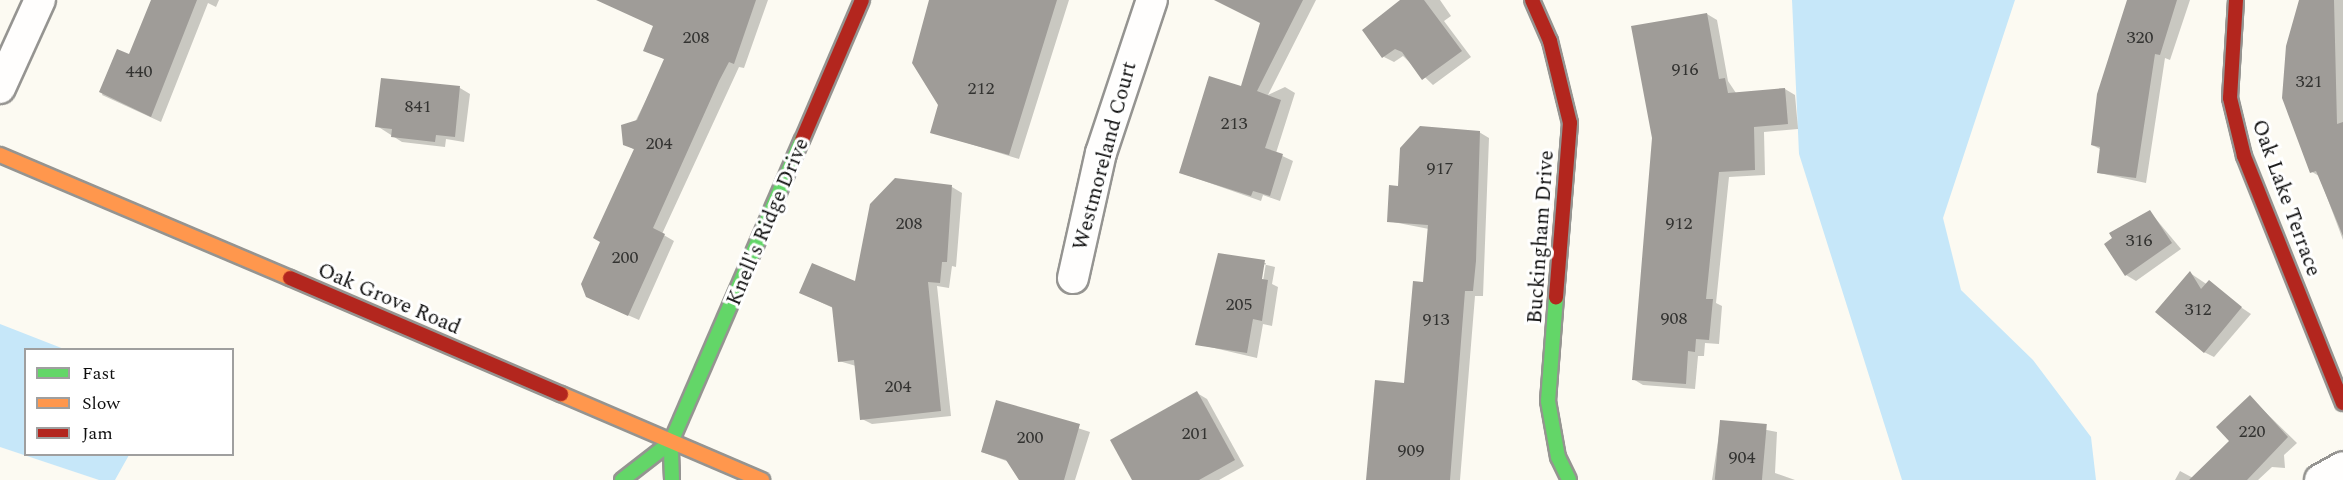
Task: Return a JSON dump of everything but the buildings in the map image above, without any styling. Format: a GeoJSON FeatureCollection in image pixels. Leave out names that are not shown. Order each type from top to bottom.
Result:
{"type":"FeatureCollection","features":[{"type":"Feature","properties":{"kind":"street"},"geometry":{"type":"LineString","coordinates":[[0,88],[40,0]]}},
{"type":"Feature","properties":{"kind":"street","name":"Knell's Ridge Drive"},"geometry":{"type":"LineString","coordinates":[[671,442],[862,0]]}},
{"type":"Feature","properties":{"kind":"street","name":"Westmoreland Court"},"geometry":{"type":"LineString","coordinates":[[1073,278],[1101,153],[1152,0]]}},
{"type":"Feature","properties":{"kind":"street","name":"Buckingham Drive"},"geometry":{"type":"LineString","coordinates":[[1532,0],[1550,41],[1570,123],[1548,401],[1558,457],[1569,480]]}},
{"type":"Feature","properties":{"kind":"street","name":"Oak Lake Terrace"},"geometry":{"type":"LineString","coordinates":[[2236,0],[2230,98],[2244,156],[2343,403]]}},
{"type":"Feature","properties":{"kind":"street","name":"Oak Grove Road"},"geometry":{"type":"LineString","coordinates":[[0,155],[762,480]]}},
{"type":"Feature","properties":{"kind":"street"},"geometry":{"type":"LineString","coordinates":[[622,480],[671,442]]}},
{"type":"Feature","properties":{"kind":"street"},"geometry":{"type":"LineString","coordinates":[[671,442],[672,480]]}},
{"type":"Feature","properties":{"kind":"street"},"geometry":{"type":"LineString","coordinates":[[2320,480],[2343,467]]}},
{"type":"Feature","properties":{"kind":"water"},"geometry":{"type":"Polygon","coordinates":[[[1792,0],[2015,0],[1943,218],[1961,290],[2033,360],[2091,437],[2096,480],[1902,480],[1799,154],[1792,0]]]}},
{"type":"Feature","properties":{"kind":"water"},"geometry":{"type":"Polygon","coordinates":[[[0,324],[61,348],[24,348],[24,455],[0,447],[0,324]]]}},
{"type":"Feature","properties":{"kind":"water"},"geometry":{"type":"Polygon","coordinates":[[[27,456],[128,456],[115,480],[99,480],[27,456]]]}},
{"type":"Feature","properties":{"kind":"traffic: fast"},"geometry":{"type":"LineString","coordinates":[[672,480],[671,442],[802,140]]}},
{"type":"Feature","properties":{"kind":"traffic: fast"},"geometry":{"type":"LineString","coordinates":[[1556,297],[1548,401],[1558,457],[1569,480]]}},
{"type":"Feature","properties":{"kind":"traffic: fast"},"geometry":{"type":"LineString","coordinates":[[622,480],[671,442]]}},
{"type":"Feature","properties":{"kind":"traffic: slow"},"geometry":{"type":"LineString","coordinates":[[0,155],[290,278]]}},
{"type":"Feature","properties":{"kind":"traffic: slow"},"geometry":{"type":"LineString","coordinates":[[561,394],[762,480]]}},
{"type":"Feature","properties":{"kind":"traffic: jam"},"geometry":{"type":"LineString","coordinates":[[802,140],[862,0]]}},
{"type":"Feature","properties":{"kind":"traffic: jam"},"geometry":{"type":"LineString","coordinates":[[1532,0],[1550,41],[1570,123],[1556,297]]}},
{"type":"Feature","properties":{"kind":"traffic: jam"},"geometry":{"type":"LineString","coordinates":[[2236,0],[2230,98],[2244,156],[2343,403]]}},
{"type":"Feature","properties":{"kind":"traffic: jam"},"geometry":{"type":"LineString","coordinates":[[290,278],[561,394]]}}]}
